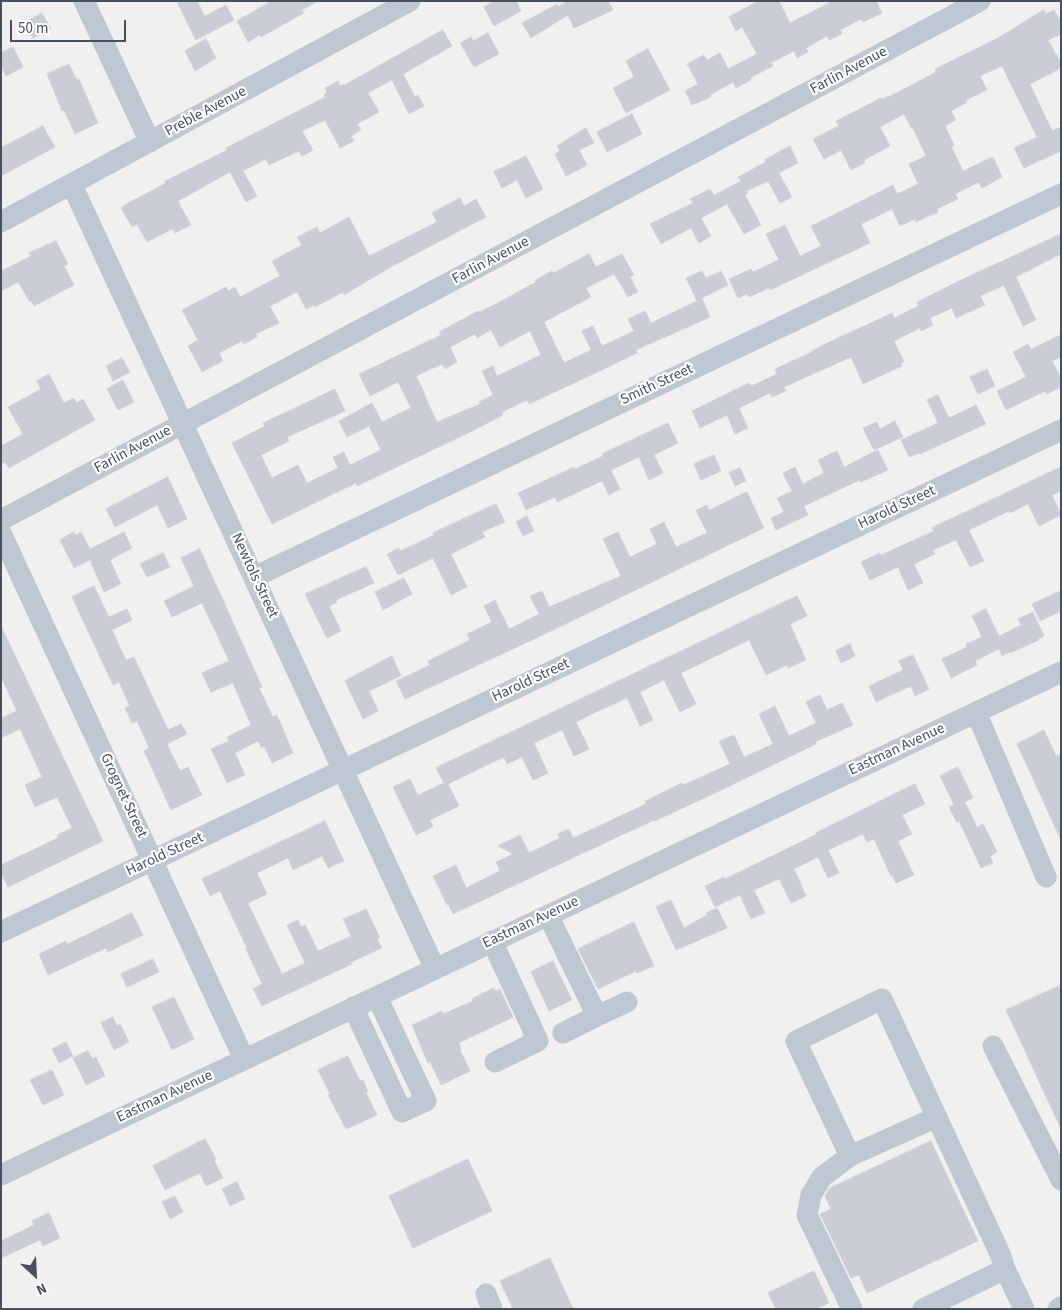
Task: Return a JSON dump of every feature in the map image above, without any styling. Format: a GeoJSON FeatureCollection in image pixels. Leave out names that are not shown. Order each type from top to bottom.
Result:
{"type":"FeatureCollection","features":[{"type":"Feature","properties":{"kind":"street"},"geometry":{"type":"LineString","coordinates":[[84,1],[150,142]]}},
{"type":"Feature","properties":{"kind":"street","name":"Preble Avenue"},"geometry":{"type":"LineString","coordinates":[[1,222],[410,1]]}},
{"type":"Feature","properties":{"kind":"street","name":"Farlin Avenue"},"geometry":{"type":"LineString","coordinates":[[1,520],[980,1]]}},
{"type":"Feature","properties":{"kind":"street","name":"Newtols Street"},"geometry":{"type":"LineString","coordinates":[[72,185],[436,968]]}},
{"type":"Feature","properties":{"kind":"street","name":"Smith Street"},"geometry":{"type":"LineString","coordinates":[[254,577],[1061,194]]}},
{"type":"Feature","properties":{"kind":"street","name":"Harold Street"},"geometry":{"type":"LineString","coordinates":[[2,929],[344,770],[1061,430]]}},
{"type":"Feature","properties":{"kind":"street","name":"Grognet Street"},"geometry":{"type":"LineString","coordinates":[[1,533],[244,1059]]}},
{"type":"Feature","properties":{"kind":"street","name":"Eastman Avenue"},"geometry":{"type":"LineString","coordinates":[[1,1175],[1061,672]]}},
{"type":"Feature","properties":{"kind":"street"},"geometry":{"type":"LineString","coordinates":[[976,712],[1046,877]]}},
{"type":"Feature","properties":{"kind":"street"},"geometry":{"type":"LineString","coordinates":[[548,915],[597,1016]]}},
{"type":"Feature","properties":{"kind":"street"},"geometry":{"type":"LineString","coordinates":[[492,942],[538,1041],[494,1062]]}},
{"type":"Feature","properties":{"kind":"street"},"geometry":{"type":"LineString","coordinates":[[354,1007],[402,1112],[426,1101],[377,997]]}},
{"type":"Feature","properties":{"kind":"street"},"geometry":{"type":"LineString","coordinates":[[850,1156],[796,1041],[882,999],[1024,1309]]}},
{"type":"Feature","properties":{"kind":"street"},"geometry":{"type":"LineString","coordinates":[[563,1033],[627,1002]]}},
{"type":"Feature","properties":{"kind":"street"},"geometry":{"type":"LineString","coordinates":[[369,1040],[392,1029]]}},
{"type":"Feature","properties":{"kind":"street"},"geometry":{"type":"LineString","coordinates":[[993,1046],[1061,1180]]}},
{"type":"Feature","properties":{"kind":"street"},"geometry":{"type":"LineString","coordinates":[[852,1309],[807,1216],[811,1195],[822,1177],[850,1156],[937,1118]]}},
{"type":"Feature","properties":{"kind":"street"},"geometry":{"type":"LineString","coordinates":[[923,1309],[1005,1270]]}},
{"type":"Feature","properties":{"kind":"building"},"geometry":{"type":"Polygon","coordinates":[[[177,1],[197,1],[205,16],[226,5],[234,20],[196,40],[177,1]]]}},
{"type":"Feature","properties":{"kind":"building"},"geometry":{"type":"Polygon","coordinates":[[[272,1],[318,1],[302,10],[304,13],[261,37],[260,35],[248,42],[237,21],[272,1]]]}},
{"type":"Feature","properties":{"kind":"building"},"geometry":{"type":"Polygon","coordinates":[[[495,1],[516,1],[521,11],[494,26],[484,7],[495,1]]]}},
{"type":"Feature","properties":{"kind":"building"},"geometry":{"type":"Polygon","coordinates":[[[569,1],[608,1],[613,10],[574,28],[568,15],[531,38],[522,23],[557,4],[558,6],[569,1]]]}},
{"type":"Feature","properties":{"kind":"building"},"geometry":{"type":"Polygon","coordinates":[[[759,1],[779,1],[790,23],[833,1],[876,1],[882,13],[863,22],[861,19],[840,30],[842,34],[829,40],[827,36],[806,48],[808,52],[797,58],[794,51],[771,63],[773,66],[736,88],[733,82],[710,95],[711,97],[692,105],[685,91],[698,84],[687,64],[704,55],[707,60],[720,53],[728,69],[757,54],[742,27],[736,31],[729,17],[759,1]]]}},
{"type":"Feature","properties":{"kind":"building"},"geometry":{"type":"Polygon","coordinates":[[[1044,10],[1046,14],[1054,10],[1061,22],[1061,34],[1048,40],[1061,63],[1061,68],[1030,84],[1052,131],[1061,127],[1061,151],[1024,168],[1014,148],[1037,137],[1002,66],[980,76],[987,90],[966,100],[967,102],[951,111],[956,120],[945,126],[954,145],[951,146],[963,171],[993,157],[1002,177],[982,188],[979,182],[955,194],[958,199],[937,209],[938,212],[916,222],[915,219],[900,226],[892,209],[861,224],[870,243],[770,290],[769,288],[749,297],[747,294],[738,298],[729,279],[751,269],[753,272],[779,260],[766,234],[785,225],[800,256],[821,246],[811,226],[893,185],[897,194],[918,184],[909,164],[926,156],[904,114],[880,127],[890,146],[864,160],[865,163],[851,170],[841,150],[824,159],[813,139],[839,126],[836,121],[881,98],[889,97],[936,72],[935,69],[998,38],[1044,10]]]}},
{"type":"Feature","properties":{"kind":"building"},"geometry":{"type":"Polygon","coordinates":[[[42,13],[51,29],[33,38],[24,23],[42,13]]]}},
{"type":"Feature","properties":{"kind":"building"},"geometry":{"type":"Polygon","coordinates":[[[443,30],[452,46],[403,74],[415,97],[418,95],[424,106],[409,114],[392,80],[368,93],[379,112],[357,124],[361,130],[351,136],[354,141],[340,148],[325,120],[302,131],[313,150],[302,156],[299,151],[269,165],[266,159],[243,171],[257,196],[246,202],[230,172],[178,201],[191,225],[175,233],[172,229],[147,242],[137,224],[132,227],[121,208],[128,203],[166,183],[165,181],[227,150],[226,148],[325,97],[324,94],[327,92],[325,88],[338,81],[340,86],[344,85],[443,30]]]}},
{"type":"Feature","properties":{"kind":"building"},"geometry":{"type":"Polygon","coordinates":[[[488,33],[499,54],[474,67],[460,43],[471,37],[473,41],[488,33]]]}},
{"type":"Feature","properties":{"kind":"building"},"geometry":{"type":"Polygon","coordinates":[[[206,39],[216,58],[195,71],[185,51],[206,39]]]}},
{"type":"Feature","properties":{"kind":"building"},"geometry":{"type":"Polygon","coordinates":[[[13,47],[23,67],[6,76],[1,65],[1,53],[13,47]]]}},
{"type":"Feature","properties":{"kind":"building"},"geometry":{"type":"Polygon","coordinates":[[[648,49],[670,90],[626,113],[613,88],[634,77],[626,61],[648,49]]]}},
{"type":"Feature","properties":{"kind":"building"},"geometry":{"type":"Polygon","coordinates":[[[69,64],[77,80],[79,79],[98,123],[75,134],[64,110],[62,111],[47,74],[69,64]]]}},
{"type":"Feature","properties":{"kind":"building"},"geometry":{"type":"Polygon","coordinates":[[[632,114],[642,134],[607,152],[597,132],[632,114]]]}},
{"type":"Feature","properties":{"kind":"building"},"geometry":{"type":"Polygon","coordinates":[[[43,126],[55,147],[1,176],[1,148],[43,126]]]}},
{"type":"Feature","properties":{"kind":"building"},"geometry":{"type":"Polygon","coordinates":[[[586,128],[594,143],[579,150],[587,165],[566,176],[555,154],[560,151],[557,146],[586,128]]]}},
{"type":"Feature","properties":{"kind":"building"},"geometry":{"type":"Polygon","coordinates":[[[790,146],[798,163],[779,173],[792,197],[780,203],[768,181],[747,191],[748,193],[745,195],[761,225],[744,234],[727,204],[701,218],[711,236],[699,243],[691,228],[661,244],[650,224],[693,203],[690,199],[710,189],[714,195],[741,181],[738,177],[790,146]]]}},
{"type":"Feature","properties":{"kind":"building"},"geometry":{"type":"Polygon","coordinates":[[[526,156],[543,189],[526,198],[517,180],[502,188],[494,172],[526,156]]]}},
{"type":"Feature","properties":{"kind":"building"},"geometry":{"type":"Polygon","coordinates":[[[460,198],[464,206],[476,199],[486,217],[389,268],[344,295],[343,292],[315,307],[314,305],[306,309],[297,292],[270,306],[279,323],[256,334],[257,337],[244,344],[242,341],[219,353],[223,361],[202,372],[188,346],[198,340],[182,310],[226,287],[228,291],[235,287],[240,297],[280,276],[272,261],[302,245],[297,237],[317,227],[320,233],[349,217],[369,256],[437,222],[432,213],[460,198]]]}},
{"type":"Feature","properties":{"kind":"building"},"geometry":{"type":"Polygon","coordinates":[[[1061,234],[1061,254],[1016,277],[1036,320],[1023,326],[1004,285],[980,296],[985,305],[956,318],[952,308],[930,318],[933,325],[921,331],[920,328],[894,341],[904,362],[901,363],[902,366],[863,384],[851,357],[784,387],[786,391],[772,397],[770,393],[739,408],[748,428],[735,434],[727,415],[700,428],[692,411],[749,383],[751,386],[777,374],[775,369],[892,313],[894,318],[919,306],[917,302],[1061,234]]]}},
{"type":"Feature","properties":{"kind":"building"},"geometry":{"type":"Polygon","coordinates":[[[56,241],[68,264],[64,266],[74,285],[34,306],[18,282],[1,291],[1,271],[31,256],[29,253],[56,241]]]}},
{"type":"Feature","properties":{"kind":"building"},"geometry":{"type":"Polygon","coordinates":[[[589,254],[596,267],[622,254],[634,275],[630,277],[638,292],[628,297],[614,274],[586,288],[591,297],[544,322],[564,363],[591,350],[582,331],[593,326],[602,346],[634,331],[628,319],[645,311],[651,323],[697,301],[686,278],[702,271],[706,278],[721,271],[728,285],[702,298],[710,317],[636,350],[637,353],[529,404],[527,400],[502,412],[503,415],[468,433],[357,486],[356,483],[272,524],[232,443],[265,426],[263,423],[335,389],[345,411],[287,437],[289,441],[261,455],[272,478],[298,465],[307,483],[338,468],[333,457],[344,452],[350,465],[381,450],[369,426],[347,437],[339,421],[372,403],[382,422],[411,408],[398,382],[370,396],[359,374],[441,335],[439,332],[478,311],[494,305],[552,271],[553,273],[589,254]],[[491,330],[477,338],[475,334],[450,347],[457,362],[445,369],[442,364],[416,376],[437,422],[480,404],[479,402],[493,395],[482,371],[493,366],[497,376],[541,355],[530,331],[500,347],[491,330]]]}},
{"type":"Feature","properties":{"kind":"building"},"geometry":{"type":"Polygon","coordinates":[[[1061,335],[1061,357],[1052,361],[1061,378],[1061,387],[1047,394],[1045,391],[1006,410],[997,391],[1026,377],[1013,352],[1028,344],[1031,349],[1061,335]]]}},
{"type":"Feature","properties":{"kind":"building"},"geometry":{"type":"Polygon","coordinates":[[[122,358],[130,372],[113,381],[106,366],[122,358]]]}},
{"type":"Feature","properties":{"kind":"building"},"geometry":{"type":"Polygon","coordinates":[[[987,369],[995,386],[978,394],[970,377],[987,369]]]}},
{"type":"Feature","properties":{"kind":"building"},"geometry":{"type":"Polygon","coordinates":[[[49,374],[64,403],[74,398],[76,403],[83,399],[95,420],[9,468],[5,462],[1,464],[1,446],[23,434],[8,407],[41,389],[37,381],[49,374]]]}},
{"type":"Feature","properties":{"kind":"building"},"geometry":{"type":"Polygon","coordinates":[[[123,380],[134,402],[118,410],[107,389],[123,380]]]}},
{"type":"Feature","properties":{"kind":"building"},"geometry":{"type":"Polygon","coordinates":[[[938,395],[949,418],[976,405],[986,424],[920,454],[909,457],[901,440],[938,423],[927,400],[938,395]]]}},
{"type":"Feature","properties":{"kind":"building"},"geometry":{"type":"Polygon","coordinates":[[[895,421],[903,437],[874,450],[863,428],[877,422],[880,429],[895,421]]]}},
{"type":"Feature","properties":{"kind":"building"},"geometry":{"type":"Polygon","coordinates":[[[668,423],[678,443],[654,455],[663,473],[649,480],[639,457],[611,470],[620,489],[609,495],[602,481],[557,502],[555,497],[526,510],[518,493],[603,456],[602,454],[668,423]]]}},
{"type":"Feature","properties":{"kind":"building"},"geometry":{"type":"Polygon","coordinates":[[[878,450],[888,470],[861,482],[860,480],[804,506],[808,515],[776,530],[771,518],[784,512],[777,498],[792,491],[783,473],[795,467],[803,484],[824,473],[818,460],[837,451],[844,467],[878,450]]]}},
{"type":"Feature","properties":{"kind":"building"},"geometry":{"type":"Polygon","coordinates":[[[714,455],[721,471],[701,480],[694,464],[714,455]]]}},
{"type":"Feature","properties":{"kind":"building"},"geometry":{"type":"Polygon","coordinates":[[[1061,467],[1061,491],[1052,495],[1061,515],[1039,526],[1028,504],[969,530],[984,561],[970,567],[956,540],[933,550],[935,554],[914,564],[923,583],[908,590],[898,567],[870,580],[861,562],[934,531],[932,528],[1061,467]]]}},
{"type":"Feature","properties":{"kind":"building"},"geometry":{"type":"Polygon","coordinates":[[[740,468],[746,481],[735,486],[729,473],[740,468]]]}},
{"type":"Feature","properties":{"kind":"building"},"geometry":{"type":"Polygon","coordinates":[[[168,477],[187,519],[168,528],[157,505],[115,527],[106,509],[168,477]]]}},
{"type":"Feature","properties":{"kind":"building"},"geometry":{"type":"Polygon","coordinates":[[[747,492],[764,528],[405,699],[396,681],[430,665],[428,661],[470,640],[467,634],[492,622],[484,606],[495,600],[509,629],[539,614],[530,596],[542,591],[549,607],[621,576],[603,539],[618,532],[630,557],[657,544],[650,529],[664,522],[676,547],[707,533],[696,510],[707,505],[709,510],[747,492]]]}},
{"type":"Feature","properties":{"kind":"building"},"geometry":{"type":"Polygon","coordinates":[[[496,504],[505,522],[482,532],[485,537],[451,554],[467,587],[451,595],[433,558],[398,575],[387,554],[399,548],[400,551],[434,535],[433,533],[496,504]]]}},
{"type":"Feature","properties":{"kind":"building"},"geometry":{"type":"Polygon","coordinates":[[[527,516],[534,531],[523,536],[516,522],[527,516]]]}},
{"type":"Feature","properties":{"kind":"building"},"geometry":{"type":"Polygon","coordinates":[[[74,532],[76,535],[81,532],[90,549],[124,532],[132,548],[110,560],[121,584],[104,592],[90,560],[74,568],[60,540],[74,532]]]}},
{"type":"Feature","properties":{"kind":"building"},"geometry":{"type":"Polygon","coordinates":[[[200,549],[262,687],[259,688],[273,717],[277,715],[293,753],[272,763],[264,746],[262,748],[258,741],[235,753],[245,775],[227,783],[211,749],[229,741],[227,737],[251,725],[233,683],[211,692],[202,673],[229,661],[202,603],[172,617],[164,601],[194,586],[181,558],[200,549]]]}},
{"type":"Feature","properties":{"kind":"building"},"geometry":{"type":"Polygon","coordinates":[[[163,553],[170,567],[147,577],[140,564],[163,553]]]}},
{"type":"Feature","properties":{"kind":"building"},"geometry":{"type":"Polygon","coordinates":[[[366,567],[374,583],[336,600],[337,602],[329,606],[341,631],[327,638],[305,594],[366,567]]]}},
{"type":"Feature","properties":{"kind":"building"},"geometry":{"type":"Polygon","coordinates":[[[404,578],[412,594],[383,610],[375,592],[404,578]]]}},
{"type":"Feature","properties":{"kind":"building"},"geometry":{"type":"Polygon","coordinates":[[[94,586],[109,617],[127,609],[132,620],[112,630],[126,660],[134,657],[168,730],[181,724],[187,734],[167,744],[180,771],[188,767],[202,795],[171,810],[144,751],[149,748],[137,721],[132,723],[125,708],[130,706],[119,682],[113,685],[72,597],[94,586]]]}},
{"type":"Feature","properties":{"kind":"building"},"geometry":{"type":"Polygon","coordinates":[[[1061,591],[1061,611],[1040,621],[1032,604],[1061,591]]]}},
{"type":"Feature","properties":{"kind":"building"},"geometry":{"type":"Polygon","coordinates":[[[797,596],[807,616],[790,624],[806,660],[788,668],[787,665],[766,675],[749,640],[681,673],[696,704],[680,712],[664,680],[640,692],[653,720],[640,726],[627,698],[596,712],[576,722],[589,749],[574,756],[562,730],[534,743],[548,773],[533,780],[522,757],[507,764],[504,757],[448,784],[459,806],[430,820],[433,827],[416,835],[393,787],[410,779],[418,795],[444,783],[436,768],[797,596]]]}},
{"type":"Feature","properties":{"kind":"building"},"geometry":{"type":"Polygon","coordinates":[[[986,609],[999,636],[1021,625],[1018,619],[1033,612],[1044,636],[1002,656],[999,649],[975,661],[977,665],[951,678],[942,659],[967,647],[966,644],[982,637],[972,616],[986,609]]]}},
{"type":"Feature","properties":{"kind":"building"},"geometry":{"type":"Polygon","coordinates":[[[1,626],[103,841],[8,887],[1,873],[1,865],[58,838],[57,835],[72,828],[57,797],[35,807],[25,785],[42,777],[20,729],[1,738],[1,718],[17,711],[1,677],[1,626]]]}},
{"type":"Feature","properties":{"kind":"building"},"geometry":{"type":"Polygon","coordinates":[[[850,644],[855,656],[841,663],[836,651],[850,644]]]}},
{"type":"Feature","properties":{"kind":"building"},"geometry":{"type":"Polygon","coordinates":[[[913,655],[929,689],[915,696],[911,686],[876,702],[869,686],[903,670],[899,661],[913,655]]]}},
{"type":"Feature","properties":{"kind":"building"},"geometry":{"type":"Polygon","coordinates":[[[392,656],[401,676],[369,691],[378,711],[363,719],[345,681],[392,656]]]}},
{"type":"Feature","properties":{"kind":"building"},"geometry":{"type":"Polygon","coordinates":[[[820,695],[827,710],[842,703],[853,725],[815,742],[816,744],[715,793],[453,914],[447,905],[433,876],[456,865],[466,888],[500,871],[496,862],[513,854],[498,846],[520,835],[529,853],[560,838],[558,834],[569,829],[573,838],[599,826],[646,804],[645,801],[682,783],[683,785],[730,764],[719,741],[734,735],[744,757],[773,744],[759,714],[775,706],[789,736],[816,723],[806,702],[820,695]]]}},
{"type":"Feature","properties":{"kind":"building"},"geometry":{"type":"Polygon","coordinates":[[[1044,730],[1056,756],[1061,754],[1061,840],[1017,744],[1044,730]]]}},
{"type":"Feature","properties":{"kind":"building"},"geometry":{"type":"Polygon","coordinates":[[[958,767],[973,798],[965,802],[977,827],[983,824],[997,852],[990,856],[993,863],[981,868],[959,821],[957,823],[949,807],[954,805],[940,776],[958,767]]]}},
{"type":"Feature","properties":{"kind":"building"},"geometry":{"type":"Polygon","coordinates":[[[915,784],[925,804],[902,815],[912,834],[898,841],[914,875],[896,883],[874,839],[867,842],[863,834],[828,850],[839,873],[828,878],[818,857],[794,869],[806,896],[791,903],[779,879],[754,890],[765,913],[751,919],[740,895],[715,907],[705,886],[724,877],[725,879],[915,784]]]}},
{"type":"Feature","properties":{"kind":"building"},"geometry":{"type":"Polygon","coordinates":[[[325,821],[344,861],[328,868],[322,856],[293,870],[288,858],[257,873],[267,894],[248,903],[282,974],[305,963],[287,925],[298,920],[301,927],[305,925],[318,951],[351,936],[343,919],[366,909],[380,938],[377,939],[382,948],[262,1006],[253,989],[262,984],[247,948],[220,891],[210,896],[202,879],[325,821]]]}},
{"type":"Feature","properties":{"kind":"building"},"geometry":{"type":"Polygon","coordinates":[[[671,900],[684,928],[717,908],[727,928],[676,950],[656,907],[671,900]]]}},
{"type":"Feature","properties":{"kind":"building"},"geometry":{"type":"Polygon","coordinates":[[[132,913],[143,935],[108,952],[106,948],[48,975],[39,954],[66,941],[67,944],[132,913]]]}},
{"type":"Feature","properties":{"kind":"building"},"geometry":{"type":"Polygon","coordinates":[[[634,922],[654,966],[637,973],[636,971],[598,989],[578,949],[634,922]]]}},
{"type":"Feature","properties":{"kind":"building"},"geometry":{"type":"Polygon","coordinates":[[[153,959],[159,972],[127,987],[121,974],[153,959]]]}},
{"type":"Feature","properties":{"kind":"building"},"geometry":{"type":"Polygon","coordinates":[[[553,961],[572,1000],[549,1011],[531,972],[553,961]]]}},
{"type":"Feature","properties":{"kind":"building"},"geometry":{"type":"Polygon","coordinates":[[[1061,985],[1061,1129],[1006,1010],[1061,985]]]}},
{"type":"Feature","properties":{"kind":"building"},"geometry":{"type":"Polygon","coordinates":[[[494,988],[496,991],[500,989],[513,1017],[459,1043],[460,1050],[470,1071],[441,1085],[430,1062],[428,1063],[412,1025],[442,1011],[443,1014],[473,1001],[472,999],[494,988]]]}},
{"type":"Feature","properties":{"kind":"building"},"geometry":{"type":"Polygon","coordinates":[[[174,997],[194,1039],[172,1050],[152,1007],[174,997]]]}},
{"type":"Feature","properties":{"kind":"building"},"geometry":{"type":"Polygon","coordinates":[[[113,1017],[117,1026],[120,1024],[129,1042],[114,1050],[101,1023],[113,1017]]]}},
{"type":"Feature","properties":{"kind":"building"},"geometry":{"type":"Polygon","coordinates":[[[66,1042],[73,1056],[59,1063],[52,1049],[66,1042]]]}},
{"type":"Feature","properties":{"kind":"building"},"geometry":{"type":"Polygon","coordinates":[[[88,1051],[92,1059],[96,1057],[105,1076],[86,1085],[73,1058],[88,1051]]]}},
{"type":"Feature","properties":{"kind":"building"},"geometry":{"type":"Polygon","coordinates":[[[348,1056],[360,1081],[363,1080],[368,1092],[366,1093],[377,1115],[346,1129],[328,1095],[330,1094],[318,1070],[348,1056]]]}},
{"type":"Feature","properties":{"kind":"building"},"geometry":{"type":"Polygon","coordinates":[[[52,1070],[64,1095],[43,1105],[30,1080],[52,1070]]]}},
{"type":"Feature","properties":{"kind":"building"},"geometry":{"type":"Polygon","coordinates":[[[205,1139],[216,1159],[214,1160],[223,1178],[206,1186],[200,1173],[165,1190],[153,1166],[205,1139]]]}},
{"type":"Feature","properties":{"kind":"building"},"geometry":{"type":"Polygon","coordinates":[[[931,1141],[978,1241],[867,1293],[859,1275],[851,1278],[820,1214],[831,1209],[825,1196],[830,1188],[931,1141]]]}},
{"type":"Feature","properties":{"kind":"building"},"geometry":{"type":"Polygon","coordinates":[[[468,1159],[492,1211],[413,1248],[389,1196],[468,1159]]]}},
{"type":"Feature","properties":{"kind":"building"},"geometry":{"type":"Polygon","coordinates":[[[237,1182],[245,1199],[230,1206],[222,1189],[237,1182]]]}},
{"type":"Feature","properties":{"kind":"building"},"geometry":{"type":"Polygon","coordinates":[[[175,1196],[183,1212],[170,1219],[162,1202],[175,1196]]]}},
{"type":"Feature","properties":{"kind":"building"},"geometry":{"type":"Polygon","coordinates":[[[49,1213],[60,1238],[43,1246],[40,1240],[1,1258],[1,1241],[34,1225],[32,1221],[49,1213]]]}},
{"type":"Feature","properties":{"kind":"building"},"geometry":{"type":"Polygon","coordinates":[[[550,1258],[573,1309],[513,1309],[500,1281],[550,1258]]]}},
{"type":"Feature","properties":{"kind":"building"},"geometry":{"type":"Polygon","coordinates":[[[814,1271],[829,1303],[815,1309],[776,1309],[768,1293],[814,1271]]]}}]}
